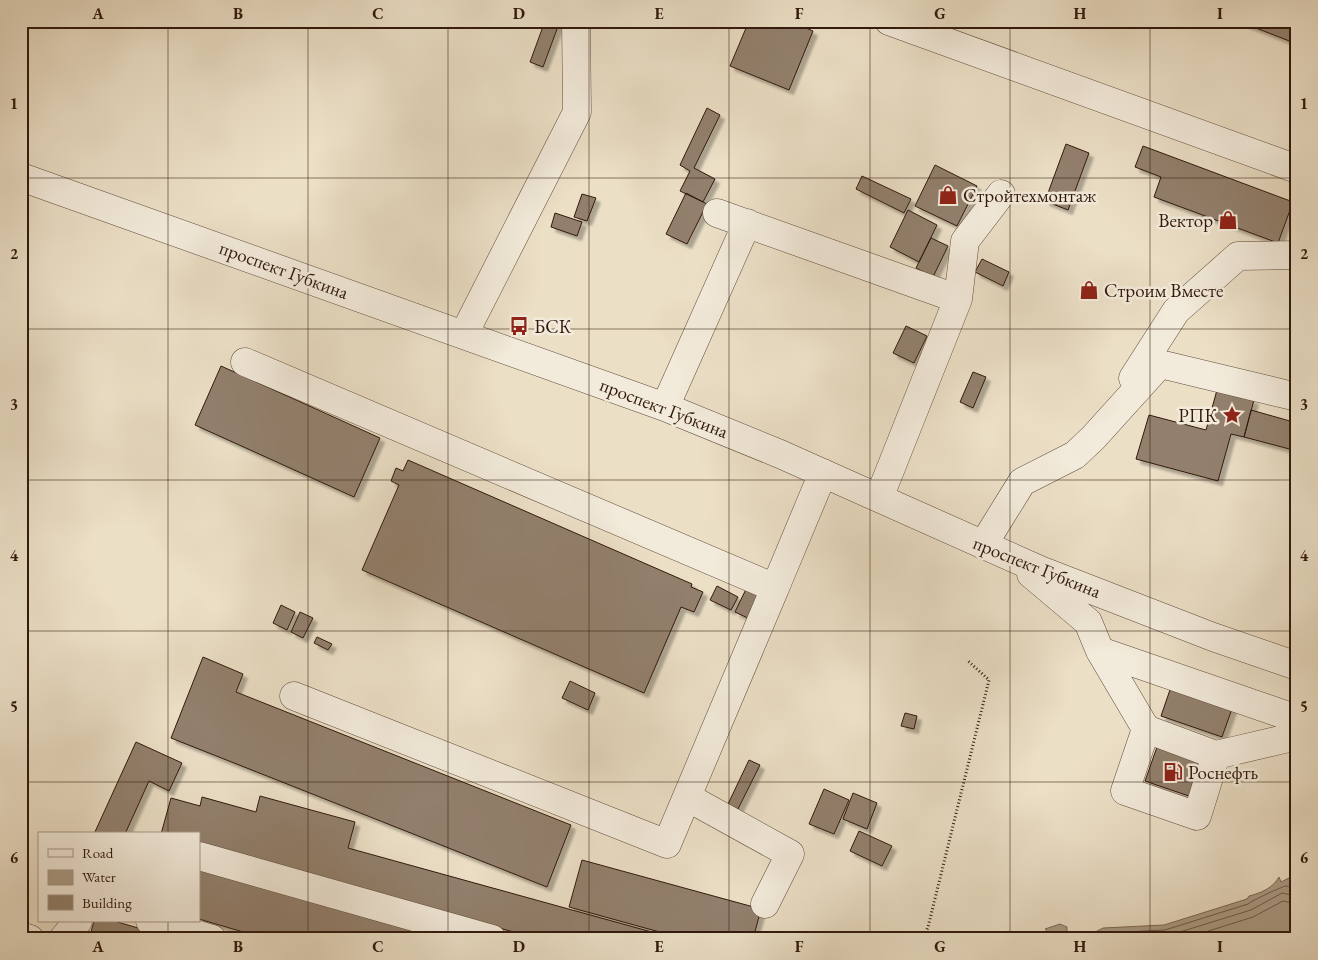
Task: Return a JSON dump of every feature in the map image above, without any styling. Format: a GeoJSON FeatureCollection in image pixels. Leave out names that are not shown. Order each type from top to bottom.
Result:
{"type":"FeatureCollection","features":[{"type":"Feature","properties":{"kind":"street"},"geometry":{"type":"LineString","coordinates":[[464,334],[577,112],[576,21]]}},
{"type":"Feature","properties":{"kind":"street"},"geometry":{"type":"LineString","coordinates":[[889,21],[1297,170]]}},
{"type":"Feature","properties":{"kind":"street","name":"проспект Губкина"},"geometry":{"type":"LineString","coordinates":[[21,177],[666,407],[823,473],[1013,558],[1213,637],[1297,666]]}},
{"type":"Feature","properties":{"kind":"street"},"geometry":{"type":"LineString","coordinates":[[879,498],[958,299],[964,241],[1001,194]]}},
{"type":"Feature","properties":{"kind":"street"},"geometry":{"type":"LineString","coordinates":[[717,213],[958,299]]}},
{"type":"Feature","properties":{"kind":"street"},"geometry":{"type":"LineString","coordinates":[[666,407],[747,224]]}},
{"type":"Feature","properties":{"kind":"street"},"geometry":{"type":"LineString","coordinates":[[1093,438],[1176,311],[1238,256],[1297,255]]}},
{"type":"Feature","properties":{"kind":"street"},"geometry":{"type":"LineString","coordinates":[[245,362],[775,588]]}},
{"type":"Feature","properties":{"kind":"street"},"geometry":{"type":"LineString","coordinates":[[983,545],[1022,482],[1075,455],[1093,438],[1160,364],[1297,397]]}},
{"type":"Feature","properties":{"kind":"street"},"geometry":{"type":"LineString","coordinates":[[294,696],[667,844],[823,473]]}},
{"type":"Feature","properties":{"kind":"street"},"geometry":{"type":"LineString","coordinates":[[1013,558],[1088,622],[1100,651],[1146,729],[1216,755],[1297,736]]}},
{"type":"Feature","properties":{"kind":"street"},"geometry":{"type":"LineString","coordinates":[[1100,651],[1297,719]]}},
{"type":"Feature","properties":{"kind":"street"},"geometry":{"type":"LineString","coordinates":[[1146,729],[1125,791],[1197,816],[1216,755]]}},
{"type":"Feature","properties":{"kind":"street"},"geometry":{"type":"LineString","coordinates":[[687,797],[790,854],[765,904]]}},
{"type":"Feature","properties":{"kind":"street"},"geometry":{"type":"LineString","coordinates":[[200,856],[492,939]]}},
{"type":"Feature","properties":{"kind":"street"},"geometry":{"type":"LineString","coordinates":[[63,939],[77,922]]}},
{"type":"Feature","properties":{"kind":"street"},"geometry":{"type":"LineString","coordinates":[[153,922],[212,939]]}},
{"type":"Feature","properties":{"kind":"street"},"geometry":{"type":"LineString","coordinates":[[21,936],[30,939]]}},
{"type":"Feature","properties":{"kind":"path"},"geometry":{"type":"LineString","coordinates":[[923,939],[928,927],[989,680],[967,660]]}},
{"type":"Feature","properties":{"kind":"water"},"geometry":{"type":"Polygon","coordinates":[[[1279,877],[1281,882],[1289,878],[1295,881],[1292,883],[1297,886],[1297,939],[1082,939],[1103,928],[1164,925],[1247,899],[1249,896],[1270,887],[1279,877]]]}},
{"type":"Feature","properties":{"kind":"water"},"geometry":{"type":"Polygon","coordinates":[[[1060,924],[1067,927],[1067,932],[1081,939],[1054,939],[1045,929],[1060,924]]]}},
{"type":"Feature","properties":{"kind":"building"},"geometry":{"type":"Polygon","coordinates":[[[545,21],[560,21],[543,67],[530,62],[545,21]]]}},
{"type":"Feature","properties":{"kind":"building"},"geometry":{"type":"Polygon","coordinates":[[[749,21],[789,21],[813,31],[789,90],[730,66],[749,21]]]}},
{"type":"Feature","properties":{"kind":"building"},"geometry":{"type":"Polygon","coordinates":[[[1238,21],[1297,21],[1297,44],[1238,21]]]}},
{"type":"Feature","properties":{"kind":"building"},"geometry":{"type":"Polygon","coordinates":[[[707,108],[720,115],[694,168],[715,179],[703,202],[680,191],[690,171],[680,165],[707,108]]]}},
{"type":"Feature","properties":{"kind":"building"},"geometry":{"type":"Polygon","coordinates":[[[1066,144],[1089,153],[1068,210],[1045,201],[1066,144]]]}},
{"type":"Feature","properties":{"kind":"building"},"geometry":{"type":"Polygon","coordinates":[[[1143,146],[1293,202],[1278,243],[1154,197],[1161,177],[1135,167],[1143,146]]]}},
{"type":"Feature","properties":{"kind":"building"},"geometry":{"type":"Polygon","coordinates":[[[935,165],[977,186],[957,226],[915,206],[935,165]]]}},
{"type":"Feature","properties":{"kind":"building"},"geometry":{"type":"Polygon","coordinates":[[[862,176],[911,199],[904,213],[856,189],[862,176]]]}},
{"type":"Feature","properties":{"kind":"building"},"geometry":{"type":"Polygon","coordinates":[[[686,193],[707,204],[687,244],[666,234],[686,193]]]}},
{"type":"Feature","properties":{"kind":"building"},"geometry":{"type":"Polygon","coordinates":[[[582,194],[596,198],[587,221],[574,217],[582,194]]]}},
{"type":"Feature","properties":{"kind":"building"},"geometry":{"type":"Polygon","coordinates":[[[908,210],[937,225],[919,262],[890,247],[908,210]]]}},
{"type":"Feature","properties":{"kind":"building"},"geometry":{"type":"Polygon","coordinates":[[[555,213],[582,222],[577,236],[551,227],[555,213]]]}},
{"type":"Feature","properties":{"kind":"building"},"geometry":{"type":"Polygon","coordinates":[[[931,238],[948,246],[933,277],[916,268],[931,238]]]}},
{"type":"Feature","properties":{"kind":"building"},"geometry":{"type":"Polygon","coordinates":[[[982,259],[1009,272],[1003,286],[975,272],[982,259]]]}},
{"type":"Feature","properties":{"kind":"building"},"geometry":{"type":"Polygon","coordinates":[[[906,326],[927,336],[914,363],[893,353],[906,326]]]}},
{"type":"Feature","properties":{"kind":"building"},"geometry":{"type":"Polygon","coordinates":[[[221,366],[380,438],[354,497],[195,425],[221,366]]]}},
{"type":"Feature","properties":{"kind":"building"},"geometry":{"type":"Polygon","coordinates":[[[973,372],[986,377],[973,408],[960,402],[973,372]]]}},
{"type":"Feature","properties":{"kind":"building"},"geometry":{"type":"Polygon","coordinates":[[[1217,390],[1254,400],[1244,437],[1231,434],[1218,481],[1136,459],[1149,415],[1206,430],[1217,390]]]}},
{"type":"Feature","properties":{"kind":"building"},"geometry":{"type":"Polygon","coordinates":[[[1251,410],[1297,423],[1297,451],[1244,437],[1251,410]]]}},
{"type":"Feature","properties":{"kind":"building"},"geometry":{"type":"Polygon","coordinates":[[[408,460],[692,584],[691,587],[703,592],[694,612],[681,607],[644,693],[362,570],[399,485],[391,481],[396,468],[403,471],[408,460]]]}},
{"type":"Feature","properties":{"kind":"building"},"geometry":{"type":"Polygon","coordinates":[[[748,585],[765,594],[752,620],[735,612],[748,585]]]}},
{"type":"Feature","properties":{"kind":"building"},"geometry":{"type":"Polygon","coordinates":[[[717,586],[738,597],[731,610],[710,600],[717,586]]]}},
{"type":"Feature","properties":{"kind":"building"},"geometry":{"type":"Polygon","coordinates":[[[281,605],[295,612],[287,630],[273,623],[281,605]]]}},
{"type":"Feature","properties":{"kind":"building"},"geometry":{"type":"Polygon","coordinates":[[[300,612],[313,618],[303,638],[291,632],[300,612]]]}},
{"type":"Feature","properties":{"kind":"building"},"geometry":{"type":"Polygon","coordinates":[[[317,637],[332,644],[328,650],[314,643],[317,637]]]}},
{"type":"Feature","properties":{"kind":"building"},"geometry":{"type":"Polygon","coordinates":[[[203,657],[243,674],[236,692],[571,825],[547,887],[171,738],[203,657]]]}},
{"type":"Feature","properties":{"kind":"building"},"geometry":{"type":"Polygon","coordinates":[[[570,681],[595,693],[588,710],[562,698],[570,681]]]}},
{"type":"Feature","properties":{"kind":"building"},"geometry":{"type":"Polygon","coordinates":[[[1172,684],[1233,706],[1222,737],[1161,716],[1172,684]]]}},
{"type":"Feature","properties":{"kind":"building"},"geometry":{"type":"Polygon","coordinates":[[[905,713],[917,716],[914,729],[901,726],[905,713]]]}},
{"type":"Feature","properties":{"kind":"building"},"geometry":{"type":"Polygon","coordinates":[[[136,742],[182,763],[169,791],[149,781],[126,832],[95,832],[136,742]]]}},
{"type":"Feature","properties":{"kind":"building","name":"Роснефть"},"geometry":{"type":"Polygon","coordinates":[[[1157,747],[1201,762],[1189,796],[1145,781],[1157,747]]]}},
{"type":"Feature","properties":{"kind":"building"},"geometry":{"type":"Polygon","coordinates":[[[749,760],[760,765],[738,809],[728,804],[749,760]]]}},
{"type":"Feature","properties":{"kind":"building"},"geometry":{"type":"Polygon","coordinates":[[[824,789],[849,800],[834,834],[809,824],[824,789]]]}},
{"type":"Feature","properties":{"kind":"building"},"geometry":{"type":"Polygon","coordinates":[[[853,793],[877,803],[867,829],[843,819],[853,793]]]}},
{"type":"Feature","properties":{"kind":"building"},"geometry":{"type":"Polygon","coordinates":[[[260,796],[355,822],[348,848],[677,939],[539,939],[200,845],[200,832],[162,832],[171,798],[200,806],[202,797],[256,812],[260,796]]]}},
{"type":"Feature","properties":{"kind":"building"},"geometry":{"type":"Polygon","coordinates":[[[859,831],[892,846],[882,866],[850,851],[859,831]]]}},
{"type":"Feature","properties":{"kind":"building"},"geometry":{"type":"Polygon","coordinates":[[[582,860],[761,909],[753,939],[685,939],[569,907],[582,860]]]}},
{"type":"Feature","properties":{"kind":"building"},"geometry":{"type":"Polygon","coordinates":[[[200,868],[444,939],[267,939],[200,919],[200,868]]]}},
{"type":"Feature","properties":{"kind":"building"},"geometry":{"type":"Polygon","coordinates":[[[94,922],[117,922],[176,939],[89,939],[94,922]]]}},
{"type":"Feature","properties":{"kind":"place","name":"Стройтехмонтаж"},"geometry":{"type":"Point","coordinates":[948,195]}},
{"type":"Feature","properties":{"kind":"place","name":"Вектор"},"geometry":{"type":"Point","coordinates":[1228,220]}},
{"type":"Feature","properties":{"kind":"place","name":"Строим Вместе"},"geometry":{"type":"Point","coordinates":[1089,290]}},
{"type":"Feature","properties":{"kind":"place","name":"БСК"},"geometry":{"type":"Point","coordinates":[519,326]}},
{"type":"Feature","properties":{"kind":"place","name":"РПК"},"geometry":{"type":"Point","coordinates":[1232,415]}},
{"type":"Feature","properties":{"kind":"place","name":"Роснефть"},"geometry":{"type":"Point","coordinates":[1173,772]}}]}
